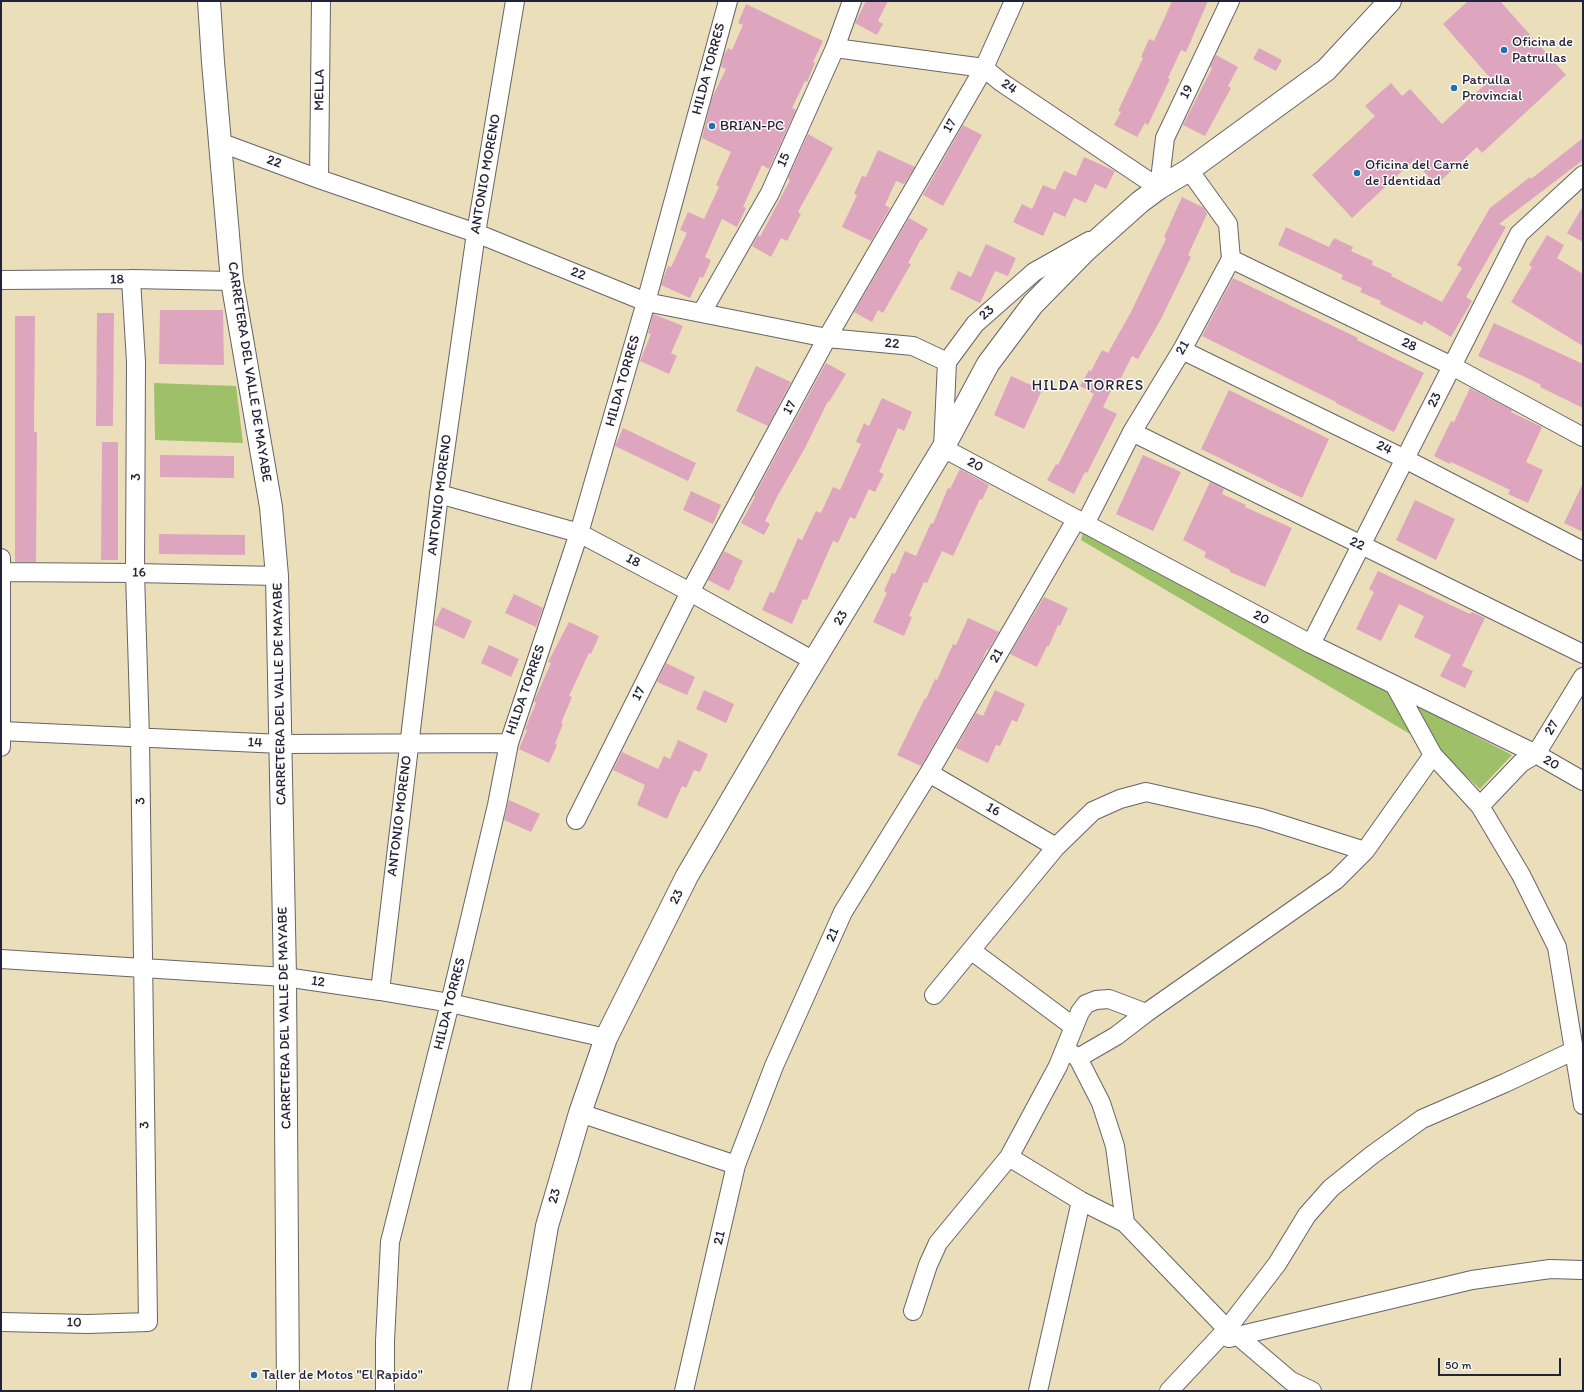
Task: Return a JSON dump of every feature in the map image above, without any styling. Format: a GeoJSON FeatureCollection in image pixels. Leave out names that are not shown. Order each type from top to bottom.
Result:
{"type":"FeatureCollection","features":[{"type":"Feature","properties":{"kind":"street","name":"CARRETERA DEL VALLE DE MAYABE"},"geometry":{"type":"LineString","coordinates":[[209,1],[232,281],[271,507],[277,576],[285,977],[288,1391]]}},
{"type":"Feature","properties":{"kind":"street","name":"MELLA"},"geometry":{"type":"LineString","coordinates":[[319,179],[321,1]]}},
{"type":"Feature","properties":{"kind":"street","name":"ANTONIO MORENO"},"geometry":{"type":"LineString","coordinates":[[380,991],[439,494],[476,233],[516,1]]}},
{"type":"Feature","properties":{"kind":"street","name":"HILDA TORRES"},"geometry":{"type":"LineString","coordinates":[[385,1391],[385,1341],[390,1242],[450,1003],[497,805],[509,742],[579,532],[646,302],[728,1]]}},
{"type":"Feature","properties":{"kind":"street","name":"15"},"geometry":{"type":"LineString","coordinates":[[702,312],[770,193],[835,48],[852,1]]}},
{"type":"Feature","properties":{"kind":"street","name":"17"},"geometry":{"type":"LineString","coordinates":[[576,820],[690,592],[827,338],[984,68],[1014,1]]}},
{"type":"Feature","properties":{"kind":"street","name":"19"},"geometry":{"type":"LineString","coordinates":[[1159,188],[1165,138],[1230,1]]}},
{"type":"Feature","properties":{"kind":"street","name":"23"},"geometry":{"type":"LineString","coordinates":[[519,1391],[547,1226],[580,1113],[606,1038],[687,876],[943,448],[988,364],[1033,304],[1085,251],[1140,202],[1159,188],[1189,170],[1326,70],[1390,1]]}},
{"type":"Feature","properties":{"kind":"street"},"geometry":{"type":"LineString","coordinates":[[835,48],[984,68]]}},
{"type":"Feature","properties":{"kind":"street","name":"24"},"geometry":{"type":"LineString","coordinates":[[984,68],[1000,82],[1159,188]]}},
{"type":"Feature","properties":{"kind":"street","name":"22"},"geometry":{"type":"LineString","coordinates":[[220,142],[319,179],[476,233],[646,302],[827,338],[913,346],[947,362]]}},
{"type":"Feature","properties":{"kind":"street"},"geometry":{"type":"LineString","coordinates":[[1189,170],[1228,224],[1231,259]]}},
{"type":"Feature","properties":{"kind":"street","name":"23"},"geometry":{"type":"LineString","coordinates":[[1312,644],[1519,234],[1580,182]]}},
{"type":"Feature","properties":{"kind":"street","name":"23"},"geometry":{"type":"LineString","coordinates":[[943,448],[947,362],[975,324],[1034,272],[1110,229]]}},
{"type":"Feature","properties":{"kind":"street","name":"21"},"geometry":{"type":"LineString","coordinates":[[684,1391],[736,1166],[774,1066],[842,912],[929,773],[1080,522],[1182,350],[1231,259]]}},
{"type":"Feature","properties":{"kind":"street","name":"28"},"geometry":{"type":"LineString","coordinates":[[1231,259],[1452,366],[1583,437]]}},
{"type":"Feature","properties":{"kind":"street","name":"18"},"geometry":{"type":"LineString","coordinates":[[1,280],[131,279],[232,281]]}},
{"type":"Feature","properties":{"kind":"street","name":"3"},"geometry":{"type":"LineString","coordinates":[[131,279],[136,362],[135,573],[140,738],[148,1322]]}},
{"type":"Feature","properties":{"kind":"street","name":"24"},"geometry":{"type":"LineString","coordinates":[[1182,350],[1405,458],[1583,551]]}},
{"type":"Feature","properties":{"kind":"street","name":"22"},"geometry":{"type":"LineString","coordinates":[[1132,432],[1583,654]]}},
{"type":"Feature","properties":{"kind":"street","name":"20"},"geometry":{"type":"LineString","coordinates":[[943,448],[1312,644],[1536,754],[1583,781]]}},
{"type":"Feature","properties":{"kind":"street","name":"18"},"geometry":{"type":"LineString","coordinates":[[439,494],[579,532],[690,592],[814,662]]}},
{"type":"Feature","properties":{"kind":"street"},"geometry":{"type":"LineString","coordinates":[[1,558],[1,737]]}},
{"type":"Feature","properties":{"kind":"street","name":"16"},"geometry":{"type":"LineString","coordinates":[[1,572],[277,576]]}},
{"type":"Feature","properties":{"kind":"street","name":"27"},"geometry":{"type":"LineString","coordinates":[[1480,806],[1521,763],[1536,754],[1583,677]]}},
{"type":"Feature","properties":{"kind":"street"},"geometry":{"type":"LineString","coordinates":[[1395,686],[1433,755],[1480,806],[1521,875],[1557,947],[1583,1105]]}},
{"type":"Feature","properties":{"kind":"street","name":"14"},"geometry":{"type":"LineString","coordinates":[[1,737],[140,738],[281,744],[509,742]]}},
{"type":"Feature","properties":{"kind":"street"},"geometry":{"type":"LineString","coordinates":[[913,1311],[928,1265],[938,1243],[1009,1157],[1058,1066],[1072,1053],[1116,1036],[1146,1012],[1336,880],[1365,851],[1433,755]]}},
{"type":"Feature","properties":{"kind":"street","name":"16"},"geometry":{"type":"LineString","coordinates":[[929,773],[1056,847]]}},
{"type":"Feature","properties":{"kind":"street"},"geometry":{"type":"LineString","coordinates":[[934,995],[972,951],[1056,847],[1093,811],[1120,799],[1146,792],[1261,818],[1365,851]]}},
{"type":"Feature","properties":{"kind":"street"},"geometry":{"type":"LineString","coordinates":[[972,951],[1074,1027]]}},
{"type":"Feature","properties":{"kind":"street","name":"12"},"geometry":{"type":"LineString","coordinates":[[1,959],[285,977],[450,1003],[606,1038]]}},
{"type":"Feature","properties":{"kind":"street"},"geometry":{"type":"LineString","coordinates":[[1125,1223],[1115,1146],[1101,1104],[1072,1053],[1074,1027],[1080,1012],[1086,1004],[1096,1000],[1109,999],[1146,1012]]}},
{"type":"Feature","properties":{"kind":"street"},"geometry":{"type":"LineString","coordinates":[[1169,1391],[1227,1335],[1278,1264],[1307,1215],[1331,1188],[1367,1159],[1422,1119],[1505,1083],[1575,1050]]}},
{"type":"Feature","properties":{"kind":"street"},"geometry":{"type":"LineString","coordinates":[[580,1113],[736,1166]]}},
{"type":"Feature","properties":{"kind":"street"},"geometry":{"type":"LineString","coordinates":[[1009,1157],[1081,1201],[1125,1223],[1227,1335],[1291,1381],[1312,1391]]}},
{"type":"Feature","properties":{"kind":"street"},"geometry":{"type":"LineString","coordinates":[[1038,1391],[1081,1201]]}},
{"type":"Feature","properties":{"kind":"street"},"geometry":{"type":"LineString","coordinates":[[1227,1335],[1472,1280],[1550,1269],[1583,1270]]}},
{"type":"Feature","properties":{"kind":"street","name":"10"},"geometry":{"type":"LineString","coordinates":[[1,1322],[88,1324],[148,1322]]}},
{"type":"Feature","properties":{"kind":"green space"},"geometry":{"type":"Polygon","coordinates":[[[154,383],[236,386],[243,443],[155,440],[154,383]]]}},
{"type":"Feature","properties":{"kind":"green space"},"geometry":{"type":"Polygon","coordinates":[[[1083,532],[1512,755],[1480,789],[1439,751],[1081,540],[1083,532]]]}},
{"type":"Feature","properties":{"kind":"building"},"geometry":{"type":"Polygon","coordinates":[[[866,1],[888,1],[878,21],[883,24],[877,35],[855,23],[866,1]]]}},
{"type":"Feature","properties":{"kind":"building"},"geometry":{"type":"Polygon","coordinates":[[[1172,1],[1208,1],[1186,52],[1181,50],[1168,78],[1170,79],[1148,125],[1145,123],[1137,137],[1114,125],[1121,112],[1118,111],[1143,58],[1141,57],[1149,39],[1154,41],[1172,1]]]}},
{"type":"Feature","properties":{"kind":"building"},"geometry":{"type":"Polygon","coordinates":[[[1468,1],[1500,1],[1566,75],[1482,153],[1477,147],[1436,185],[1414,160],[1352,218],[1312,175],[1375,116],[1365,106],[1391,83],[1402,96],[1410,89],[1442,124],[1491,79],[1443,24],[1468,1]]]}},
{"type":"Feature","properties":{"kind":"building"},"geometry":{"type":"Polygon","coordinates":[[[746,4],[823,41],[813,62],[815,63],[807,82],[805,81],[792,108],[796,110],[769,169],[762,165],[743,207],[746,208],[737,227],[722,219],[705,257],[711,260],[703,278],[700,277],[690,298],[661,285],[668,266],[671,267],[687,233],[680,230],[688,212],[704,219],[719,187],[716,185],[731,152],[702,138],[712,98],[726,69],[721,67],[724,55],[728,48],[732,50],[743,25],[738,23],[746,4]]]}},
{"type":"Feature","properties":{"kind":"building"},"geometry":{"type":"Polygon","coordinates":[[[1259,48],[1282,60],[1276,71],[1253,59],[1259,48]]]}},
{"type":"Feature","properties":{"kind":"building"},"geometry":{"type":"Polygon","coordinates":[[[1216,55],[1238,67],[1228,86],[1231,88],[1205,136],[1183,125],[1212,68],[1210,67],[1216,55]]]}},
{"type":"Feature","properties":{"kind":"building"},"geometry":{"type":"Polygon","coordinates":[[[963,125],[982,135],[943,206],[923,195],[963,125]]]}},
{"type":"Feature","properties":{"kind":"building"},"geometry":{"type":"Polygon","coordinates":[[[808,134],[833,148],[798,212],[801,214],[787,241],[781,238],[771,257],[752,246],[758,235],[760,237],[790,180],[788,178],[808,134]]]}},
{"type":"Feature","properties":{"kind":"building"},"geometry":{"type":"Polygon","coordinates":[[[1583,138],[1583,160],[1499,224],[1506,227],[1466,297],[1472,301],[1451,337],[1424,321],[1422,325],[1380,304],[1381,301],[1360,292],[1362,288],[1341,279],[1343,275],[1278,245],[1286,227],[1329,247],[1334,238],[1353,247],[1351,251],[1373,261],[1372,265],[1392,274],[1391,276],[1442,302],[1462,268],[1457,265],[1490,208],[1530,177],[1531,179],[1583,138]]]}},
{"type":"Feature","properties":{"kind":"building"},"geometry":{"type":"Polygon","coordinates":[[[878,150],[915,167],[904,184],[896,181],[885,205],[890,208],[871,241],[842,227],[857,195],[854,194],[862,176],[866,177],[878,150]]]}},
{"type":"Feature","properties":{"kind":"building"},"geometry":{"type":"Polygon","coordinates":[[[1084,157],[1115,171],[1106,189],[1095,184],[1086,203],[1074,198],[1065,217],[1054,212],[1043,236],[1013,222],[1022,204],[1032,209],[1043,185],[1055,190],[1064,171],[1076,176],[1084,157]]]}},
{"type":"Feature","properties":{"kind":"building"},"geometry":{"type":"Polygon","coordinates":[[[1182,197],[1204,208],[1207,214],[1188,255],[1191,257],[1161,319],[1138,359],[1132,356],[1120,380],[1117,379],[1103,407],[1117,414],[1087,473],[1085,472],[1074,494],[1047,480],[1056,464],[1058,465],[1094,394],[1080,386],[1089,370],[1091,371],[1102,350],[1108,353],[1131,312],[1166,239],[1164,237],[1182,197]]]}},
{"type":"Feature","properties":{"kind":"building"},"geometry":{"type":"Polygon","coordinates":[[[1583,206],[1583,242],[1567,233],[1583,206]]]}},
{"type":"Feature","properties":{"kind":"building"},"geometry":{"type":"Polygon","coordinates":[[[909,218],[928,229],[908,263],[911,264],[883,313],[878,310],[872,322],[854,312],[909,218]]]}},
{"type":"Feature","properties":{"kind":"building"},"geometry":{"type":"Polygon","coordinates":[[[1547,235],[1564,245],[1557,258],[1583,274],[1583,346],[1511,302],[1532,267],[1529,265],[1547,235]]]}},
{"type":"Feature","properties":{"kind":"building"},"geometry":{"type":"Polygon","coordinates":[[[986,244],[1016,258],[1008,276],[995,271],[980,303],[950,289],[958,271],[971,277],[986,244]]]}},
{"type":"Feature","properties":{"kind":"building"},"geometry":{"type":"Polygon","coordinates":[[[1233,278],[1358,338],[1357,340],[1424,373],[1394,432],[1202,336],[1233,278]]]}},
{"type":"Feature","properties":{"kind":"building"},"geometry":{"type":"Polygon","coordinates":[[[160,310],[223,310],[224,365],[159,364],[160,310]]]}},
{"type":"Feature","properties":{"kind":"building"},"geometry":{"type":"Polygon","coordinates":[[[97,313],[114,313],[113,426],[96,426],[97,313]]]}},
{"type":"Feature","properties":{"kind":"building"},"geometry":{"type":"Polygon","coordinates":[[[653,314],[683,326],[671,353],[677,356],[669,374],[640,361],[651,334],[648,333],[653,314]]]}},
{"type":"Feature","properties":{"kind":"building"},"geometry":{"type":"Polygon","coordinates":[[[15,316],[35,316],[34,432],[37,432],[36,562],[15,562],[15,316]]]}},
{"type":"Feature","properties":{"kind":"building"},"geometry":{"type":"Polygon","coordinates":[[[1494,323],[1583,364],[1583,408],[1540,387],[1541,385],[1523,376],[1478,356],[1494,323]]]}},
{"type":"Feature","properties":{"kind":"building"},"geometry":{"type":"Polygon","coordinates":[[[826,363],[846,374],[829,402],[828,401],[805,448],[778,495],[765,521],[770,524],[764,535],[741,523],[826,363]]]}},
{"type":"Feature","properties":{"kind":"building"},"geometry":{"type":"Polygon","coordinates":[[[756,366],[791,382],[768,426],[736,411],[756,366]]]}},
{"type":"Feature","properties":{"kind":"building"},"geometry":{"type":"Polygon","coordinates":[[[1011,376],[1042,390],[1024,429],[994,415],[1011,376]]]}},
{"type":"Feature","properties":{"kind":"building"},"geometry":{"type":"Polygon","coordinates":[[[1470,388],[1512,410],[1511,412],[1542,427],[1526,462],[1543,470],[1528,503],[1508,494],[1510,490],[1451,462],[1450,464],[1434,456],[1451,421],[1454,422],[1470,388]]]}},
{"type":"Feature","properties":{"kind":"building"},"geometry":{"type":"Polygon","coordinates":[[[1229,390],[1329,439],[1302,498],[1201,449],[1229,390]]]}},
{"type":"Feature","properties":{"kind":"building"},"geometry":{"type":"Polygon","coordinates":[[[882,398],[912,412],[904,431],[898,428],[879,472],[884,474],[875,492],[869,489],[855,519],[850,517],[838,543],[833,541],[807,600],[803,599],[792,624],[762,610],[770,592],[774,593],[798,538],[802,540],[816,511],[821,513],[833,487],[840,490],[861,444],[856,442],[864,423],[869,426],[882,398]]]}},
{"type":"Feature","properties":{"kind":"building"},"geometry":{"type":"Polygon","coordinates":[[[623,428],[696,463],[688,481],[615,446],[623,428]]]}},
{"type":"Feature","properties":{"kind":"building"},"geometry":{"type":"Polygon","coordinates":[[[102,442],[118,442],[118,560],[101,560],[102,442]]]}},
{"type":"Feature","properties":{"kind":"building"},"geometry":{"type":"Polygon","coordinates":[[[160,455],[234,456],[234,478],[160,477],[160,455]]]}},
{"type":"Feature","properties":{"kind":"building"},"geometry":{"type":"Polygon","coordinates":[[[1143,455],[1181,472],[1153,531],[1116,514],[1143,455]]]}},
{"type":"Feature","properties":{"kind":"building"},"geometry":{"type":"Polygon","coordinates":[[[960,469],[989,485],[982,500],[980,499],[953,556],[942,551],[927,583],[924,582],[909,616],[912,617],[904,636],[873,622],[887,593],[884,591],[892,573],[895,574],[905,551],[916,556],[931,523],[933,524],[948,488],[950,489],[960,469]]]}},
{"type":"Feature","properties":{"kind":"building"},"geometry":{"type":"Polygon","coordinates":[[[1210,482],[1224,489],[1222,494],[1246,505],[1245,507],[1292,528],[1265,587],[1230,572],[1230,570],[1204,557],[1206,552],[1183,540],[1210,482]]]}},
{"type":"Feature","properties":{"kind":"building"},"geometry":{"type":"Polygon","coordinates":[[[1583,483],[1583,532],[1564,523],[1583,483]]]}},
{"type":"Feature","properties":{"kind":"building"},"geometry":{"type":"Polygon","coordinates":[[[691,491],[721,505],[713,524],[683,510],[691,491]]]}},
{"type":"Feature","properties":{"kind":"building"},"geometry":{"type":"Polygon","coordinates":[[[1415,500],[1455,519],[1436,560],[1396,540],[1415,500]]]}},
{"type":"Feature","properties":{"kind":"building"},"geometry":{"type":"Polygon","coordinates":[[[159,534],[245,535],[245,555],[159,554],[159,534]]]}},
{"type":"Feature","properties":{"kind":"building"},"geometry":{"type":"Polygon","coordinates":[[[724,551],[743,561],[729,591],[708,580],[724,551]]]}},
{"type":"Feature","properties":{"kind":"building"},"geometry":{"type":"Polygon","coordinates":[[[1378,571],[1470,614],[1472,612],[1485,618],[1462,666],[1473,671],[1465,688],[1440,676],[1451,655],[1414,637],[1424,616],[1399,604],[1381,641],[1356,629],[1374,592],[1369,589],[1378,571]]]}},
{"type":"Feature","properties":{"kind":"building"},"geometry":{"type":"Polygon","coordinates":[[[514,594],[543,608],[536,627],[505,613],[514,594]]]}},
{"type":"Feature","properties":{"kind":"building"},"geometry":{"type":"Polygon","coordinates":[[[1044,597],[1068,608],[1060,626],[1058,625],[1049,646],[1047,646],[1037,667],[1010,654],[1044,597]]]}},
{"type":"Feature","properties":{"kind":"building"},"geometry":{"type":"Polygon","coordinates":[[[442,607],[472,621],[464,639],[434,625],[442,607]]]}},
{"type":"Feature","properties":{"kind":"building"},"geometry":{"type":"Polygon","coordinates":[[[968,618],[999,632],[988,650],[987,649],[982,661],[921,766],[897,755],[935,679],[937,680],[953,644],[956,645],[968,618]]]}},
{"type":"Feature","properties":{"kind":"building"},"geometry":{"type":"Polygon","coordinates":[[[569,622],[599,636],[591,654],[589,653],[569,696],[572,697],[561,723],[563,724],[555,744],[557,745],[549,763],[519,749],[527,730],[525,729],[536,703],[534,701],[551,663],[548,662],[569,622]]]}},
{"type":"Feature","properties":{"kind":"building"},"geometry":{"type":"Polygon","coordinates":[[[489,645],[519,659],[511,677],[481,663],[489,645]]]}},
{"type":"Feature","properties":{"kind":"building"},"geometry":{"type":"Polygon","coordinates":[[[666,663],[695,677],[687,695],[657,682],[666,663]]]}},
{"type":"Feature","properties":{"kind":"building"},"geometry":{"type":"Polygon","coordinates":[[[704,690],[734,704],[726,723],[696,709],[704,690]]]}},
{"type":"Feature","properties":{"kind":"building"},"geometry":{"type":"Polygon","coordinates":[[[995,690],[1025,704],[1017,722],[1012,720],[1000,746],[996,745],[988,763],[956,748],[976,713],[983,716],[995,690]]]}},
{"type":"Feature","properties":{"kind":"building"},"geometry":{"type":"Polygon","coordinates":[[[678,740],[708,754],[700,772],[694,770],[686,788],[682,786],[667,819],[637,805],[645,785],[613,770],[622,752],[658,769],[664,756],[670,759],[678,740]]]}},
{"type":"Feature","properties":{"kind":"building"},"geometry":{"type":"Polygon","coordinates":[[[509,800],[540,814],[531,832],[504,820],[509,800]]]}},
{"type":"Feature","properties":{"kind":"place","name":"Oficina de Patrullas"},"geometry":{"type":"Point","coordinates":[1504,50]}},
{"type":"Feature","properties":{"kind":"place","name":"Patrulla Provincial"},"geometry":{"type":"Point","coordinates":[1454,88]}},
{"type":"Feature","properties":{"kind":"place","name":"BRIAN-PC"},"geometry":{"type":"Point","coordinates":[712,126]}},
{"type":"Feature","properties":{"kind":"place","name":"Oficina del Carné de Identidad"},"geometry":{"type":"Point","coordinates":[1357,173]}},
{"type":"Feature","properties":{"kind":"place","name":"Taller de Motos \"El Rapido\""},"geometry":{"type":"Point","coordinates":[254,1375]}},
{"type":"Feature","properties":{"kind":"district","name":"HILDA TORRES"},"geometry":{"type":"Point","coordinates":[1088,386]}}]}
